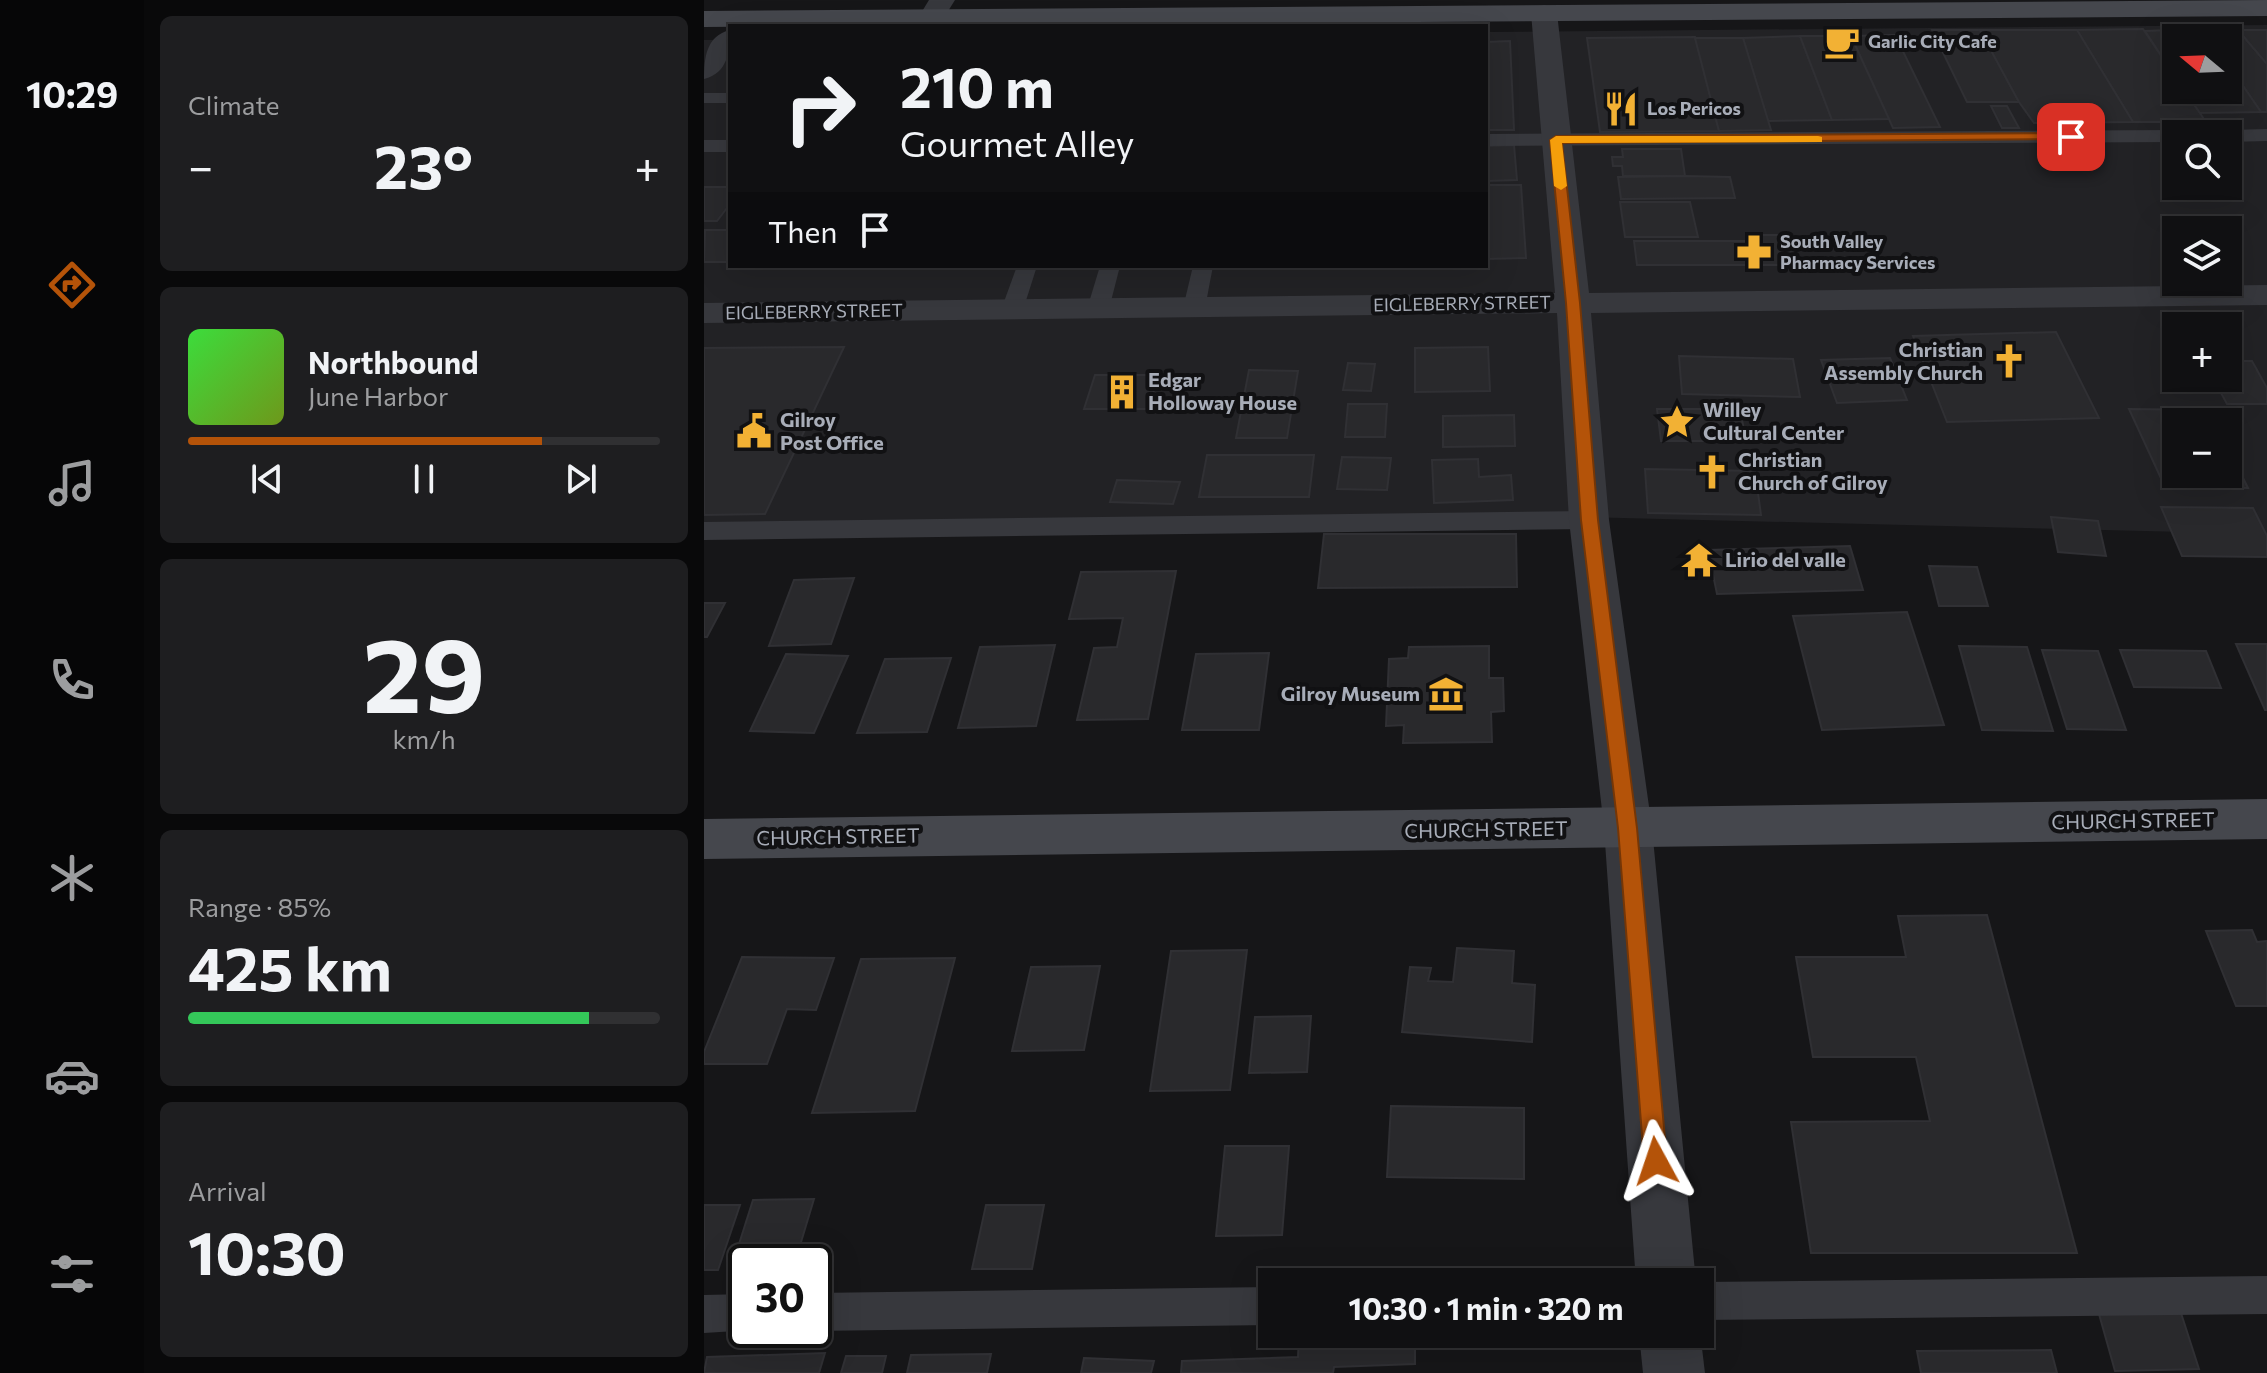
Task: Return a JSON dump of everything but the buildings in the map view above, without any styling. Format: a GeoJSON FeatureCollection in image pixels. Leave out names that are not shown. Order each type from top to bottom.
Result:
{"type":"FeatureCollection","features":[{"type":"Feature","properties":{"kind":"main road"},"geometry":{"type":"LineString","coordinates":[[771,24],[937,9],[1544,13],[1669,6],[2267,8]]}},
{"type":"Feature","properties":{"kind":"main road"},"geometry":{"type":"LineString","coordinates":[[704,19],[728,25]]}},
{"type":"Feature","properties":{"kind":"main road","name":"CHURCH STREET"},"geometry":{"type":"LineString","coordinates":[[704,839],[2267,819]]}},
{"type":"Feature","properties":{"kind":"street"},"geometry":{"type":"LineString","coordinates":[[1544,13],[1573,303],[1589,520],[1628,828],[1665,1268]]}},
{"type":"Feature","properties":{"kind":"street"},"geometry":{"type":"LineString","coordinates":[[704,71],[728,40]]}},
{"type":"Feature","properties":{"kind":"street","name":"EIGLEBERRY STREET"},"geometry":{"type":"LineString","coordinates":[[704,313],[2267,295]]}},
{"type":"Feature","properties":{"kind":"street"},"geometry":{"type":"LineString","coordinates":[[1671,1348],[1674,1373]]}},
{"type":"Feature","properties":{"kind":"lane"},"geometry":{"type":"LineString","coordinates":[[704,98],[728,98]]}},
{"type":"Feature","properties":{"kind":"lane"},"geometry":{"type":"LineString","coordinates":[[2242,136],[2267,135]]}},
{"type":"Feature","properties":{"kind":"lane"},"geometry":{"type":"LineString","coordinates":[[1488,140],[2162,136]]}},
{"type":"Feature","properties":{"kind":"lane"},"geometry":{"type":"LineString","coordinates":[[704,146],[728,146]]}},
{"type":"Feature","properties":{"kind":"lane"},"geometry":{"type":"LineString","coordinates":[[1012,310],[1026,268]]}},
{"type":"Feature","properties":{"kind":"lane"},"geometry":{"type":"LineString","coordinates":[[1098,309],[1109,268]]}},
{"type":"Feature","properties":{"kind":"lane"},"geometry":{"type":"LineString","coordinates":[[1194,308],[1203,268]]}},
{"type":"Feature","properties":{"kind":"lane"},"geometry":{"type":"LineString","coordinates":[[704,531],[1589,520]]}},
{"type":"Feature","properties":{"kind":"lane"},"geometry":{"type":"LineString","coordinates":[[1714,1301],[2267,1295]]}},
{"type":"Feature","properties":{"kind":"lane"},"geometry":{"type":"LineString","coordinates":[[832,1312],[1258,1306]]}},
{"type":"Feature","properties":{"kind":"lane"},"geometry":{"type":"LineString","coordinates":[[704,1314],[728,1313]]}},
{"type":"Feature","properties":{"kind":"shaded area"},"geometry":{"type":"Polygon","coordinates":[[[2242,25],[2267,25],[2267,534],[1501,515],[704,526],[704,40],[728,40],[728,268],[1488,268],[1488,32],[2162,26],[2162,104],[2242,104],[2242,25]]]}},
{"type":"Feature","properties":{"kind":"slow traffic"},"geometry":{"type":"LineString","coordinates":[[1561,186],[1556,140],[1818,140]]}},
{"type":"Feature","properties":{"kind":"place","name":"Garlic City Cafe"},"geometry":{"type":"Point","coordinates":[1842,42]}},
{"type":"Feature","properties":{"kind":"place","name":"Los Pericos"},"geometry":{"type":"Point","coordinates":[1621,109]}},
{"type":"Feature","properties":{"kind":"place","name":"South Valley Pharmacy Services"},"geometry":{"type":"Point","coordinates":[1754,252]}},
{"type":"Feature","properties":{"kind":"place","name":"Christian Assembly Church"},"geometry":{"type":"Point","coordinates":[2009,361]}},
{"type":"Feature","properties":{"kind":"place","name":"Edgar Holloway House"},"geometry":{"type":"Point","coordinates":[1122,392]}},
{"type":"Feature","properties":{"kind":"place","name":"Willey Cultural Center"},"geometry":{"type":"Point","coordinates":[1677,422]}},
{"type":"Feature","properties":{"kind":"place","name":"Gilroy Post Office"},"geometry":{"type":"Point","coordinates":[754,431]}},
{"type":"Feature","properties":{"kind":"place","name":"Christian Church of Gilroy"},"geometry":{"type":"Point","coordinates":[1712,472]}},
{"type":"Feature","properties":{"kind":"place","name":"Lirio del valle"},"geometry":{"type":"Point","coordinates":[1699,560]}},
{"type":"Feature","properties":{"kind":"place","name":"Gilroy Museum"},"geometry":{"type":"Point","coordinates":[1446,694]}},
{"type":"Feature","properties":{"kind":"route"},"geometry":{"type":"LineString","coordinates":[[1656,1161],[1628,828],[1589,520],[1573,303],[1556,140],[2071,137]]}}]}
